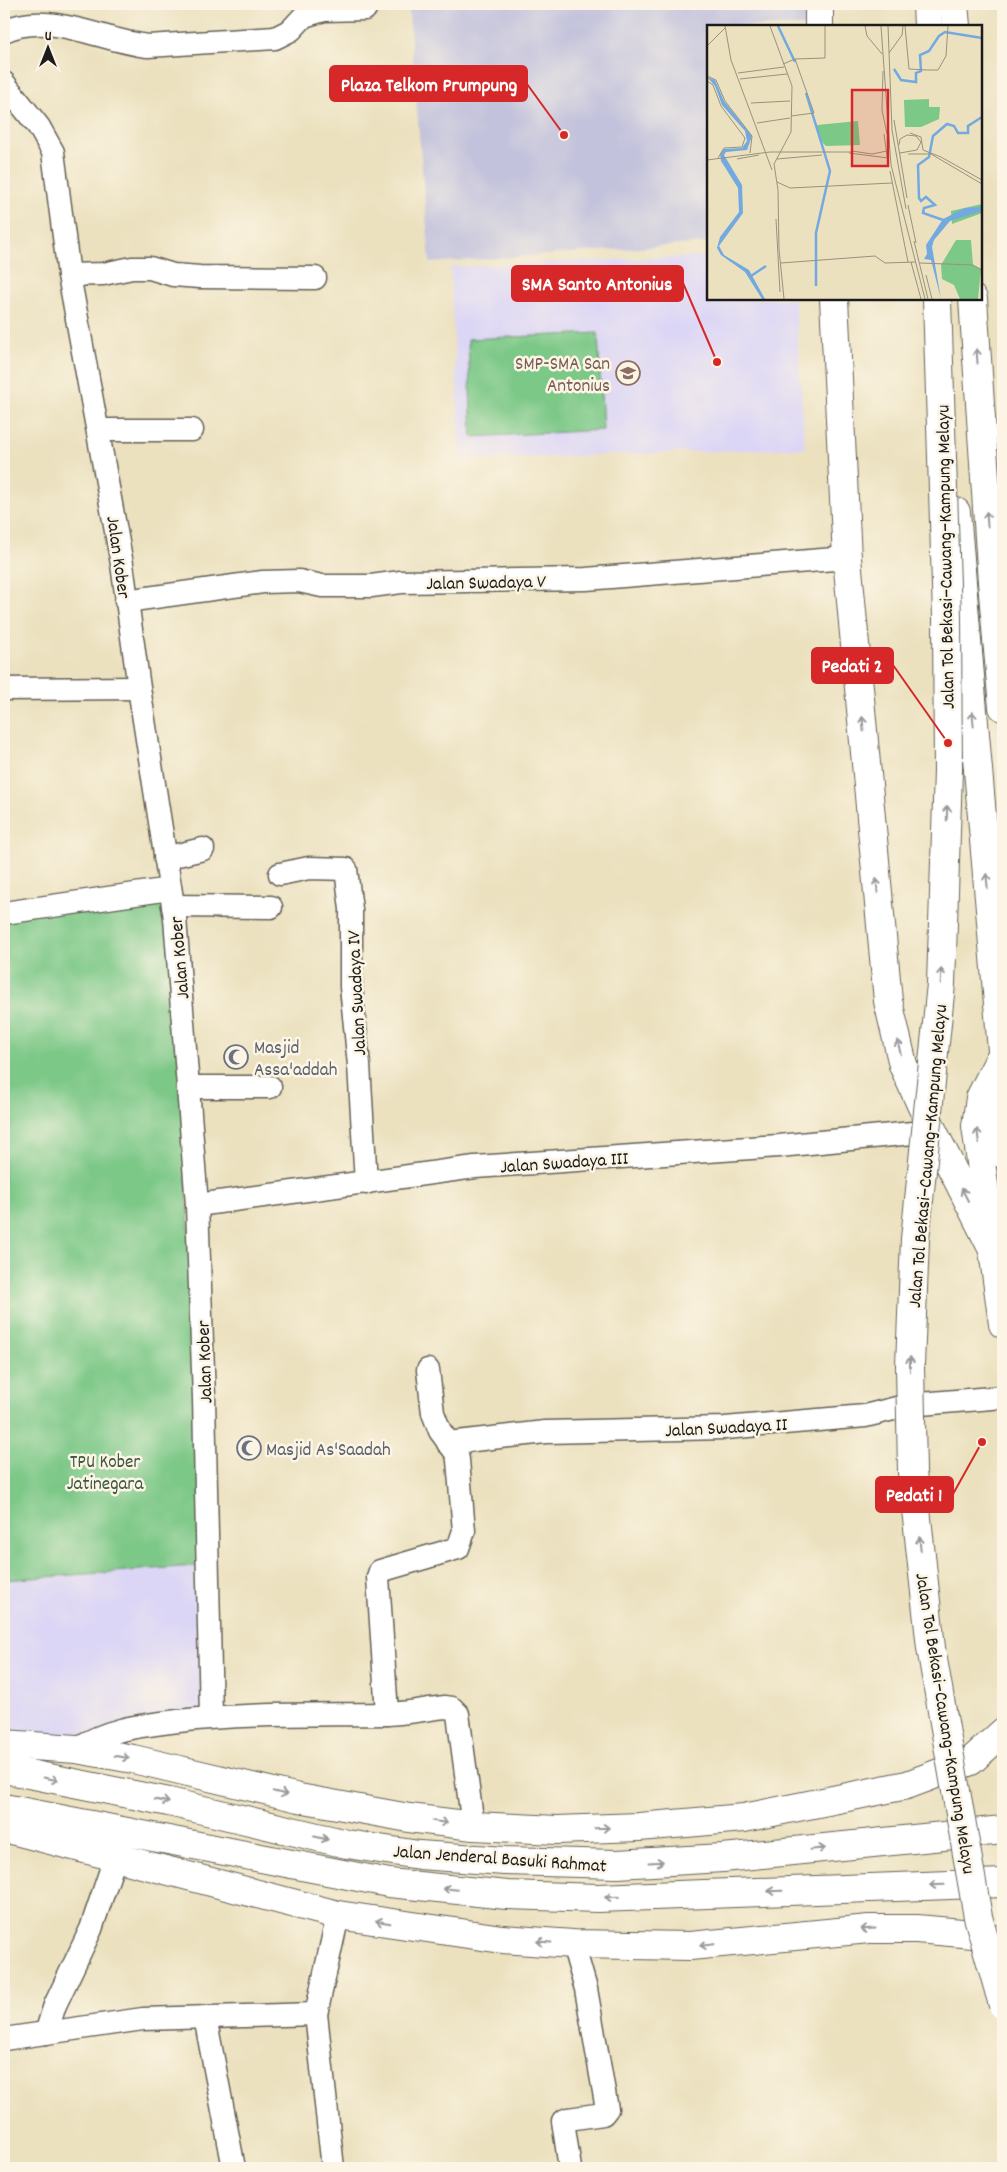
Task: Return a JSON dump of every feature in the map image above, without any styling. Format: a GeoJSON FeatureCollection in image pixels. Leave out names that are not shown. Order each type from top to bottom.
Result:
{"type":"FeatureCollection","features":[{"type":"Feature","properties":{"kind":"main road"},"geometry":{"type":"LineString","coordinates":[[819,4],[820,25]]}},
{"type":"Feature","properties":{"kind":"main road"},"geometry":{"type":"LineString","coordinates":[[928,4],[929,25]]}},
{"type":"Feature","properties":{"kind":"main road"},"geometry":{"type":"LineString","coordinates":[[954,4],[956,25]]}},
{"type":"Feature","properties":{"kind":"main road"},"geometry":{"type":"LineString","coordinates":[[834,300],[847,558],[888,1001],[903,1065],[933,1131],[995,1254]]}},
{"type":"Feature","properties":{"kind":"main road","name":"Jalan Tol Bekasi–Cawang–Kampung Melayu"},"geometry":{"type":"LineString","coordinates":[[936,300],[947,617],[948,771],[941,984],[915,1239],[910,1365],[912,1472],[931,1648],[978,1917],[1003,2004]]}},
{"type":"Feature","properties":{"kind":"main road"},"geometry":{"type":"LineString","coordinates":[[944,300],[958,542],[1002,1058],[998,1108],[1003,1154]]}},
{"type":"Feature","properties":{"kind":"main road"},"geometry":{"type":"LineString","coordinates":[[973,300],[992,582],[1003,707]]}},
{"type":"Feature","properties":{"kind":"main road"},"geometry":{"type":"LineString","coordinates":[[1002,1058],[980,1098],[976,1126],[995,1254],[1003,1324]]}},
{"type":"Feature","properties":{"kind":"main road"},"geometry":{"type":"LineString","coordinates":[[4,1744],[76,1749],[134,1759],[298,1798],[409,1818],[473,1826],[557,1830],[639,1827],[744,1818],[908,1785],[971,1761],[1003,1732]]}},
{"type":"Feature","properties":{"kind":"main road","name":"Jalan Jenderal Basuki Rahmat"},"geometry":{"type":"LineString","coordinates":[[4,1769],[169,1802],[347,1844],[419,1855],[505,1861],[616,1864],[723,1858],[1003,1830]]}},
{"type":"Feature","properties":{"kind":"main road","name":"Jalan Jenderal Basuki Rahmat"},"geometry":{"type":"LineString","coordinates":[[4,1808],[389,1883],[507,1895],[598,1898],[1003,1883]]}},
{"type":"Feature","properties":{"kind":"main road"},"geometry":{"type":"LineString","coordinates":[[4,1828],[338,1915],[502,1940],[572,1944],[690,1946],[869,1929],[917,1929],[993,1937],[1003,1941]]}},
{"type":"Feature","properties":{"kind":"street"},"geometry":{"type":"LineString","coordinates":[[4,31],[14,26],[43,23],[129,44],[148,46],[275,38],[291,30],[304,16],[324,10],[365,9]]}},
{"type":"Feature","properties":{"kind":"street","name":"Jalan Kober"},"geometry":{"type":"LineString","coordinates":[[4,83],[39,128],[53,152],[69,276],[99,430],[122,564],[139,688],[172,897],[197,1205],[204,1398],[211,1718]]}},
{"type":"Feature","properties":{"kind":"street"},"geometry":{"type":"LineString","coordinates":[[69,276],[103,274],[132,268],[150,268],[173,275],[200,277],[315,278]]}},
{"type":"Feature","properties":{"kind":"street"},"geometry":{"type":"LineString","coordinates":[[99,430],[192,430]]}},
{"type":"Feature","properties":{"kind":"street","name":"Jalan Swadaya V"},"geometry":{"type":"LineString","coordinates":[[126,601],[263,582],[299,581],[322,586],[371,586],[401,582],[586,579],[847,558]]}},
{"type":"Feature","properties":{"kind":"street"},"geometry":{"type":"LineString","coordinates":[[4,689],[139,688]]}},
{"type":"Feature","properties":{"kind":"street"},"geometry":{"type":"LineString","coordinates":[[165,858],[203,849]]}},
{"type":"Feature","properties":{"kind":"street","name":"Jalan Swadaya IV"},"geometry":{"type":"LineString","coordinates":[[280,874],[309,868],[346,869],[351,909],[351,987],[359,1065],[366,1182]]}},
{"type":"Feature","properties":{"kind":"street"},"geometry":{"type":"LineString","coordinates":[[4,913],[172,897],[271,908]]}},
{"type":"Feature","properties":{"kind":"street"},"geometry":{"type":"LineString","coordinates":[[188,1087],[270,1087]]}},
{"type":"Feature","properties":{"kind":"street","name":"Jalan Swadaya III"},"geometry":{"type":"LineString","coordinates":[[197,1205],[474,1167],[770,1147],[933,1131]]}},
{"type":"Feature","properties":{"kind":"street"},"geometry":{"type":"LineString","coordinates":[[386,1714],[378,1577],[380,1571],[458,1548],[463,1540],[464,1531],[457,1454],[440,1431],[433,1413],[428,1370]]}},
{"type":"Feature","properties":{"kind":"street","name":"Jalan Swadaya II"},"geometry":{"type":"LineString","coordinates":[[448,1443],[545,1432],[734,1427],[865,1416],[909,1405],[1003,1397]]}},
{"type":"Feature","properties":{"kind":"street"},"geometry":{"type":"LineString","coordinates":[[76,1749],[90,1741],[124,1728],[211,1718],[313,1713],[386,1714],[445,1707],[452,1708],[458,1714],[473,1826]]}},
{"type":"Feature","properties":{"kind":"street"},"geometry":{"type":"LineString","coordinates":[[46,2033],[56,2005],[91,1929],[115,1858]]}},
{"type":"Feature","properties":{"kind":"street"},"geometry":{"type":"LineString","coordinates":[[333,2168],[316,2014],[338,1915]]}},
{"type":"Feature","properties":{"kind":"street"},"geometry":{"type":"LineString","coordinates":[[570,2168],[563,2121],[603,2114],[607,2109],[586,1989],[572,1944]]}},
{"type":"Feature","properties":{"kind":"street"},"geometry":{"type":"LineString","coordinates":[[4,2039],[143,2019],[236,2018],[316,2014]]}},
{"type":"Feature","properties":{"kind":"street"},"geometry":{"type":"LineString","coordinates":[[205,2017],[234,2168]]}},
{"type":"Feature","properties":{"kind":"shaded area"},"geometry":{"type":"Polygon","coordinates":[[[408,4],[806,4],[808,25],[707,25],[707,243],[430,263],[408,4]]]}},
{"type":"Feature","properties":{"kind":"shaded area","name":"SMP-SMA San Antonius"},"geometry":{"type":"Polygon","coordinates":[[[707,256],[707,300],[795,300],[805,448],[461,460],[450,267],[707,256]]]}},
{"type":"Feature","properties":{"kind":"shaded area"},"geometry":{"type":"Polygon","coordinates":[[[208,1565],[211,1717],[96,1738],[4,1744],[4,1580],[208,1565]]]}},
{"type":"Feature","properties":{"kind":"green space"},"geometry":{"type":"Polygon","coordinates":[[[598,333],[603,430],[472,437],[468,339],[598,333]]]}},
{"type":"Feature","properties":{"kind":"green space","name":"TPU Kober Jatinegara"},"geometry":{"type":"Polygon","coordinates":[[[170,889],[208,1565],[4,1580],[4,913],[170,889]]]}},
{"type":"Feature","properties":{"kind":"place","name":"Plaza Telkom Prumpung"},"geometry":{"type":"Point","coordinates":[564,135]}},
{"type":"Feature","properties":{"kind":"place","name":"SMA Santo Antonius"},"geometry":{"type":"Point","coordinates":[717,362]}},
{"type":"Feature","properties":{"kind":"place","name":"SMP-SMA San Antonius"},"geometry":{"type":"Point","coordinates":[628,373]}},
{"type":"Feature","properties":{"kind":"place","name":"Pedati 2"},"geometry":{"type":"Point","coordinates":[948,743]}},
{"type":"Feature","properties":{"kind":"place","name":"Masjid Assa'addah"},"geometry":{"type":"Point","coordinates":[236,1057]}},
{"type":"Feature","properties":{"kind":"place","name":"Pedati 1"},"geometry":{"type":"Point","coordinates":[982,1442]}},
{"type":"Feature","properties":{"kind":"place","name":"Masjid As'Saadah"},"geometry":{"type":"Point","coordinates":[249,1448]}}]}
